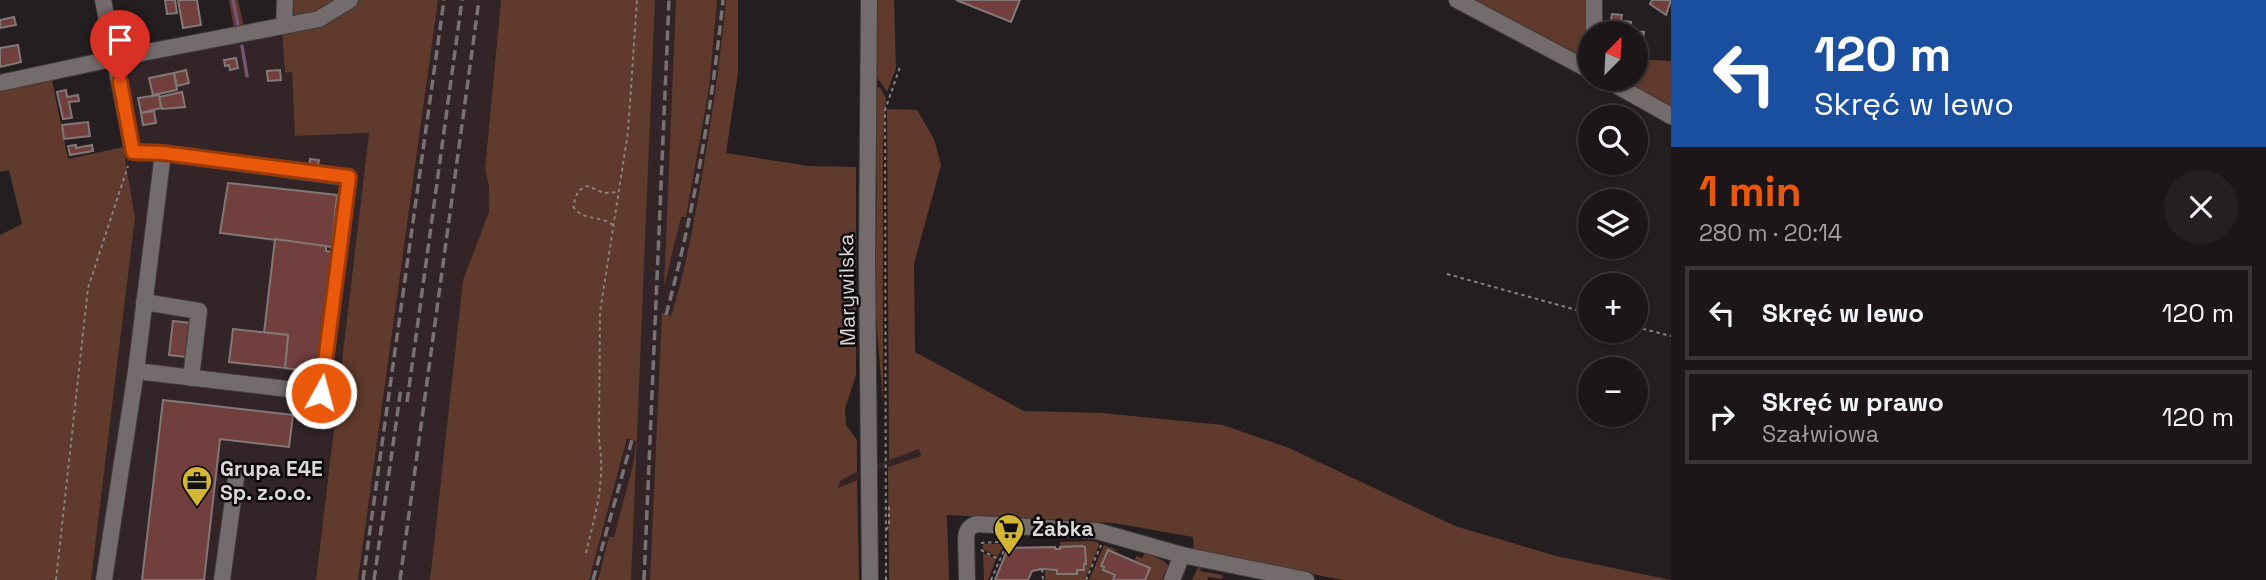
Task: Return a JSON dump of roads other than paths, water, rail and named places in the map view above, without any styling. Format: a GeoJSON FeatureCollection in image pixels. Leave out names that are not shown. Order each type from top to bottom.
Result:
{"type":"FeatureCollection","features":[{"type":"Feature","properties":{"kind":"street"},"geometry":{"type":"LineString","coordinates":[[103,0],[133,152],[163,153],[349,177],[321,393],[136,371]]}},
{"type":"Feature","properties":{"kind":"street"},"geometry":{"type":"LineString","coordinates":[[284,26],[285,0]]}},
{"type":"Feature","properties":{"kind":"street"},"geometry":{"type":"LineString","coordinates":[[0,83],[319,19],[350,0]]}},
{"type":"Feature","properties":{"kind":"street","name":"Marywilska"},"geometry":{"type":"LineString","coordinates":[[869,0],[867,259],[877,440],[878,512],[870,580]]}},
{"type":"Feature","properties":{"kind":"street"},"geometry":{"type":"LineString","coordinates":[[1457,0],[1578,64]]}},
{"type":"Feature","properties":{"kind":"street"},"geometry":{"type":"LineString","coordinates":[[1594,0],[1594,21]]}},
{"type":"Feature","properties":{"kind":"street"},"geometry":{"type":"LineString","coordinates":[[1626,91],[1671,116]]}},
{"type":"Feature","properties":{"kind":"street"},"geometry":{"type":"LineString","coordinates":[[104,580],[136,371],[163,153]]}},
{"type":"Feature","properties":{"kind":"street"},"geometry":{"type":"LineString","coordinates":[[144,302],[199,311],[191,378]]}},
{"type":"Feature","properties":{"kind":"street"},"geometry":{"type":"LineString","coordinates":[[222,580],[237,471]]}},
{"type":"Feature","properties":{"kind":"street"},"geometry":{"type":"LineString","coordinates":[[967,580],[967,530],[978,524],[1005,534],[1097,531],[1182,555],[1306,580]]}},
{"type":"Feature","properties":{"kind":"street"},"geometry":{"type":"LineString","coordinates":[[1172,580],[1182,555]]}},
{"type":"Feature","properties":{"kind":"waterway"},"geometry":{"type":"LineString","coordinates":[[233,0],[238,25]]}},
{"type":"Feature","properties":{"kind":"waterway"},"geometry":{"type":"LineString","coordinates":[[242,46],[247,76]]}},
{"type":"Feature","properties":{"kind":"railway"},"geometry":{"type":"LineString","coordinates":[[363,580],[444,0]]}},
{"type":"Feature","properties":{"kind":"railway"},"geometry":{"type":"LineString","coordinates":[[407,402],[462,0]]}},
{"type":"Feature","properties":{"kind":"railway"},"geometry":{"type":"LineString","coordinates":[[400,580],[479,0]]}},
{"type":"Feature","properties":{"kind":"railway"},"geometry":{"type":"LineString","coordinates":[[644,580],[669,0]]}},
{"type":"Feature","properties":{"kind":"railway"},"geometry":{"type":"LineString","coordinates":[[666,315],[701,159],[723,0]]}},
{"type":"Feature","properties":{"kind":"railway"},"geometry":{"type":"LineString","coordinates":[[374,580],[401,388]]}},
{"type":"Feature","properties":{"kind":"railway"},"geometry":{"type":"LineString","coordinates":[[593,580],[632,440]]}},
{"type":"Feature","properties":{"kind":"place","name":"Grupa E4E Sp. z.o.o."},"geometry":{"type":"Point","coordinates":[197,508]}},
{"type":"Feature","properties":{"kind":"place","name":"Żabka"},"geometry":{"type":"Point","coordinates":[1009,556]}}]}
